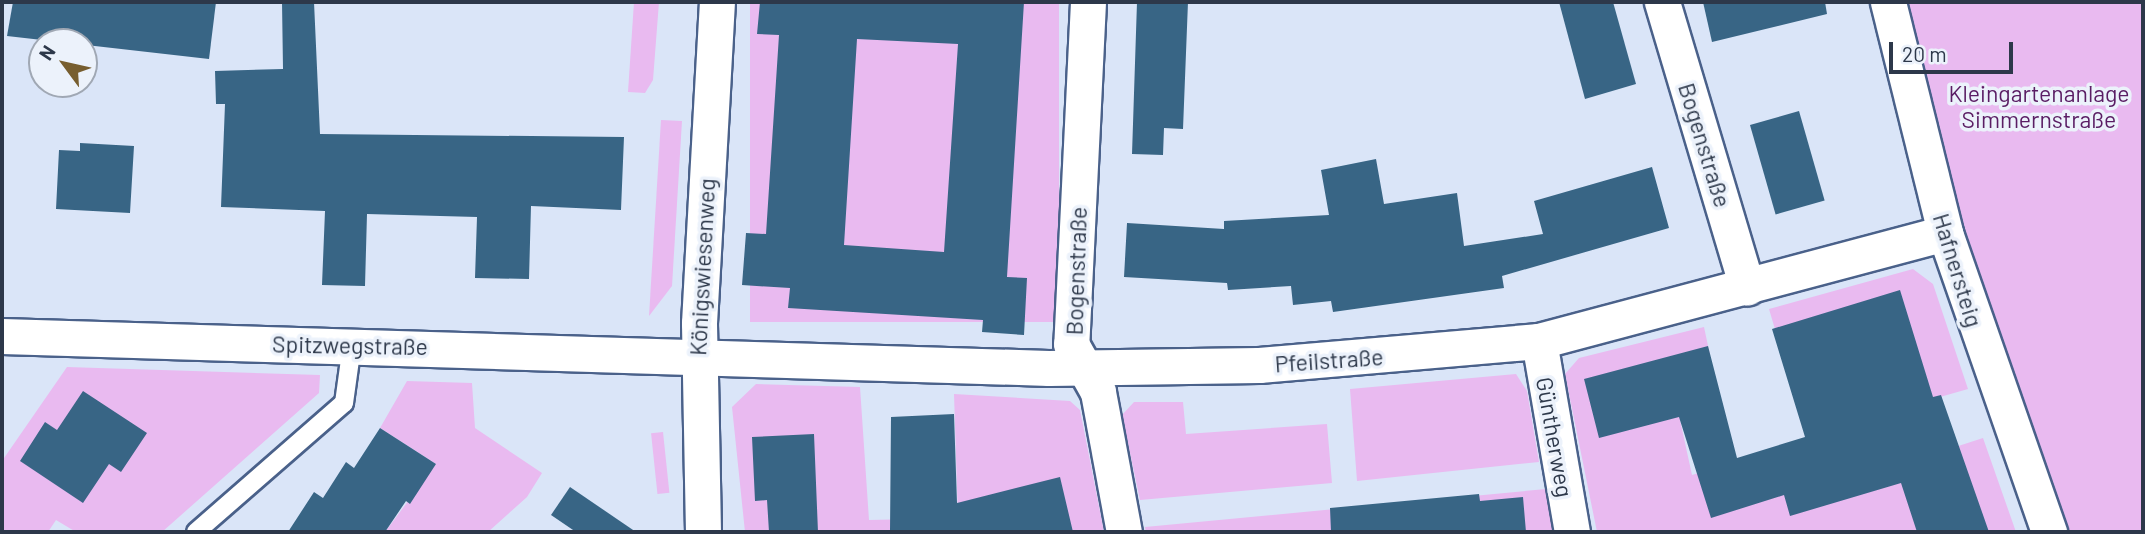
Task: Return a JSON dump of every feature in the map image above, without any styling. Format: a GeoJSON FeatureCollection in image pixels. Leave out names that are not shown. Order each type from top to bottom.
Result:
{"type":"FeatureCollection","features":[{"type":"Feature","properties":{"kind":"street","name":"Königswiesenweg"},"geometry":{"type":"LineString","coordinates":[[703,532],[698,355],[717,2]]}},
{"type":"Feature","properties":{"kind":"street","name":"Bogenstraße"},"geometry":{"type":"LineString","coordinates":[[1088,2],[1071,344],[1098,392],[1124,532]]}},
{"type":"Feature","properties":{"kind":"street","name":"Bogenstraße"},"geometry":{"type":"LineString","coordinates":[[1662,2],[1747,288]]}},
{"type":"Feature","properties":{"kind":"street","name":"Hafnersteig"},"geometry":{"type":"LineString","coordinates":[[1888,2],[1945,233],[2049,532]]}},
{"type":"Feature","properties":{"kind":"street","name":"Pfeilstraße"},"geometry":{"type":"LineString","coordinates":[[698,355],[1085,368],[1259,365],[1539,341],[1747,288],[1945,233]]}},
{"type":"Feature","properties":{"kind":"street","name":"Spitzwegstraße"},"geometry":{"type":"LineString","coordinates":[[2,336],[698,355]]}},
{"type":"Feature","properties":{"kind":"street","name":"Güntherweg"},"geometry":{"type":"LineString","coordinates":[[1539,341],[1572,532]]}},
{"type":"Feature","properties":{"kind":"lane"},"geometry":{"type":"LineString","coordinates":[[196,532],[345,403],[352,345]]}},
{"type":"Feature","properties":{"kind":"green space"},"geometry":{"type":"Polygon","coordinates":[[[634,2],[659,2],[653,80],[645,93],[628,92],[634,2]]]}},
{"type":"Feature","properties":{"kind":"green space"},"geometry":{"type":"Polygon","coordinates":[[[750,2],[1059,2],[1059,322],[750,322],[750,2]]]}},
{"type":"Feature","properties":{"kind":"green space","name":"Kleingartenanlage Simmernstraße"},"geometry":{"type":"Polygon","coordinates":[[[1903,2],[2143,2],[2143,532],[2066,532],[1962,228],[1903,2]]]}},
{"type":"Feature","properties":{"kind":"green space"},"geometry":{"type":"Polygon","coordinates":[[[661,120],[682,121],[672,286],[649,316],[661,120]]]}},
{"type":"Feature","properties":{"kind":"green space"},"geometry":{"type":"Polygon","coordinates":[[[1913,269],[1933,284],[1968,389],[1940,397],[1857,479],[1983,438],[2016,532],[1597,532],[1565,374],[1579,358],[1704,327],[1710,355],[1680,420],[1692,475],[1845,428],[1777,336],[1769,309],[1913,269]]]}},
{"type":"Feature","properties":{"kind":"green space"},"geometry":{"type":"Polygon","coordinates":[[[67,367],[320,375],[319,393],[162,532],[76,532],[56,520],[48,532],[2,532],[2,461],[67,367]]]}},
{"type":"Feature","properties":{"kind":"green space"},"geometry":{"type":"Polygon","coordinates":[[[1516,374],[1527,391],[1539,462],[1357,481],[1350,389],[1516,374]]]}},
{"type":"Feature","properties":{"kind":"green space"},"geometry":{"type":"Polygon","coordinates":[[[407,381],[472,383],[475,428],[542,473],[527,497],[488,532],[385,532],[436,464],[380,428],[407,381]]]}},
{"type":"Feature","properties":{"kind":"green space"},"geometry":{"type":"Polygon","coordinates":[[[756,384],[860,387],[869,520],[958,518],[954,394],[1070,401],[1080,410],[1104,532],[745,532],[732,407],[756,384]]]}},
{"type":"Feature","properties":{"kind":"green space"},"geometry":{"type":"Polygon","coordinates":[[[1134,402],[1183,402],[1186,434],[1327,424],[1332,483],[1140,500],[1122,415],[1134,402]]]}},
{"type":"Feature","properties":{"kind":"green space"},"geometry":{"type":"Polygon","coordinates":[[[663,432],[669,493],[657,494],[651,433],[663,432]]]}},
{"type":"Feature","properties":{"kind":"green space"},"geometry":{"type":"Polygon","coordinates":[[[1546,489],[1557,532],[1146,532],[1145,527],[1546,489]]]}},
{"type":"Feature","properties":{"kind":"building"},"geometry":{"type":"Polygon","coordinates":[[[13,2],[216,2],[209,59],[98,46],[98,28],[28,28],[28,38],[7,36],[13,2]]]}},
{"type":"Feature","properties":{"kind":"building"},"geometry":{"type":"Polygon","coordinates":[[[282,2],[314,2],[320,134],[624,137],[621,210],[531,206],[529,279],[475,278],[477,217],[367,214],[365,286],[322,285],[325,211],[221,207],[225,104],[216,104],[215,71],[283,69],[282,2]]]}},
{"type":"Feature","properties":{"kind":"building"},"geometry":{"type":"Polygon","coordinates":[[[760,2],[1024,2],[1007,277],[1027,278],[1024,335],[982,332],[983,320],[788,308],[790,288],[742,285],[746,233],[766,234],[779,35],[757,34],[760,2]],[[857,39],[844,245],[944,252],[958,44],[857,39]]]}},
{"type":"Feature","properties":{"kind":"building"},"geometry":{"type":"Polygon","coordinates":[[[1137,2],[1188,2],[1183,129],[1164,128],[1163,155],[1132,154],[1137,2]]]}},
{"type":"Feature","properties":{"kind":"building"},"geometry":{"type":"Polygon","coordinates":[[[1559,2],[1613,2],[1636,84],[1585,99],[1559,2]]]}},
{"type":"Feature","properties":{"kind":"building"},"geometry":{"type":"Polygon","coordinates":[[[1703,2],[1825,2],[1827,14],[1712,42],[1703,2]]]}},
{"type":"Feature","properties":{"kind":"building"},"geometry":{"type":"Polygon","coordinates":[[[1799,111],[1825,200],[1776,214],[1750,125],[1799,111]]]}},
{"type":"Feature","properties":{"kind":"building"},"geometry":{"type":"Polygon","coordinates":[[[80,143],[134,146],[130,213],[56,209],[59,150],[80,151],[80,143]]]}},
{"type":"Feature","properties":{"kind":"building"},"geometry":{"type":"Polygon","coordinates":[[[1376,159],[1384,204],[1457,193],[1464,246],[1543,234],[1534,201],[1652,167],[1669,228],[1502,276],[1504,288],[1333,312],[1331,301],[1293,305],[1291,286],[1228,290],[1227,283],[1124,277],[1127,223],[1224,229],[1224,221],[1329,215],[1321,170],[1376,159]]]}},
{"type":"Feature","properties":{"kind":"building"},"geometry":{"type":"Polygon","coordinates":[[[1900,290],[1933,397],[1941,395],[1989,532],[1917,532],[1901,483],[1790,516],[1784,495],[1711,518],[1679,417],[1599,438],[1584,379],[1708,346],[1737,458],[1805,437],[1772,329],[1900,290]]]}},
{"type":"Feature","properties":{"kind":"building"},"geometry":{"type":"Polygon","coordinates":[[[83,391],[147,433],[121,472],[109,464],[83,503],[20,461],[45,422],[57,430],[83,391]]]}},
{"type":"Feature","properties":{"kind":"building"},"geometry":{"type":"Polygon","coordinates":[[[954,414],[957,503],[1060,477],[1073,532],[890,532],[891,417],[954,414]]]}},
{"type":"Feature","properties":{"kind":"building"},"geometry":{"type":"Polygon","coordinates":[[[380,428],[436,464],[410,504],[406,501],[385,532],[288,532],[314,492],[323,498],[346,462],[354,468],[380,428]]]}},
{"type":"Feature","properties":{"kind":"building"},"geometry":{"type":"Polygon","coordinates":[[[814,434],[818,532],[769,532],[767,500],[755,501],[752,437],[814,434]]]}},
{"type":"Feature","properties":{"kind":"building"},"geometry":{"type":"Polygon","coordinates":[[[570,487],[636,532],[576,532],[551,515],[570,487]]]}},
{"type":"Feature","properties":{"kind":"building"},"geometry":{"type":"Polygon","coordinates":[[[1479,494],[1480,501],[1523,497],[1526,532],[1331,532],[1330,508],[1479,494]]]}}]}
